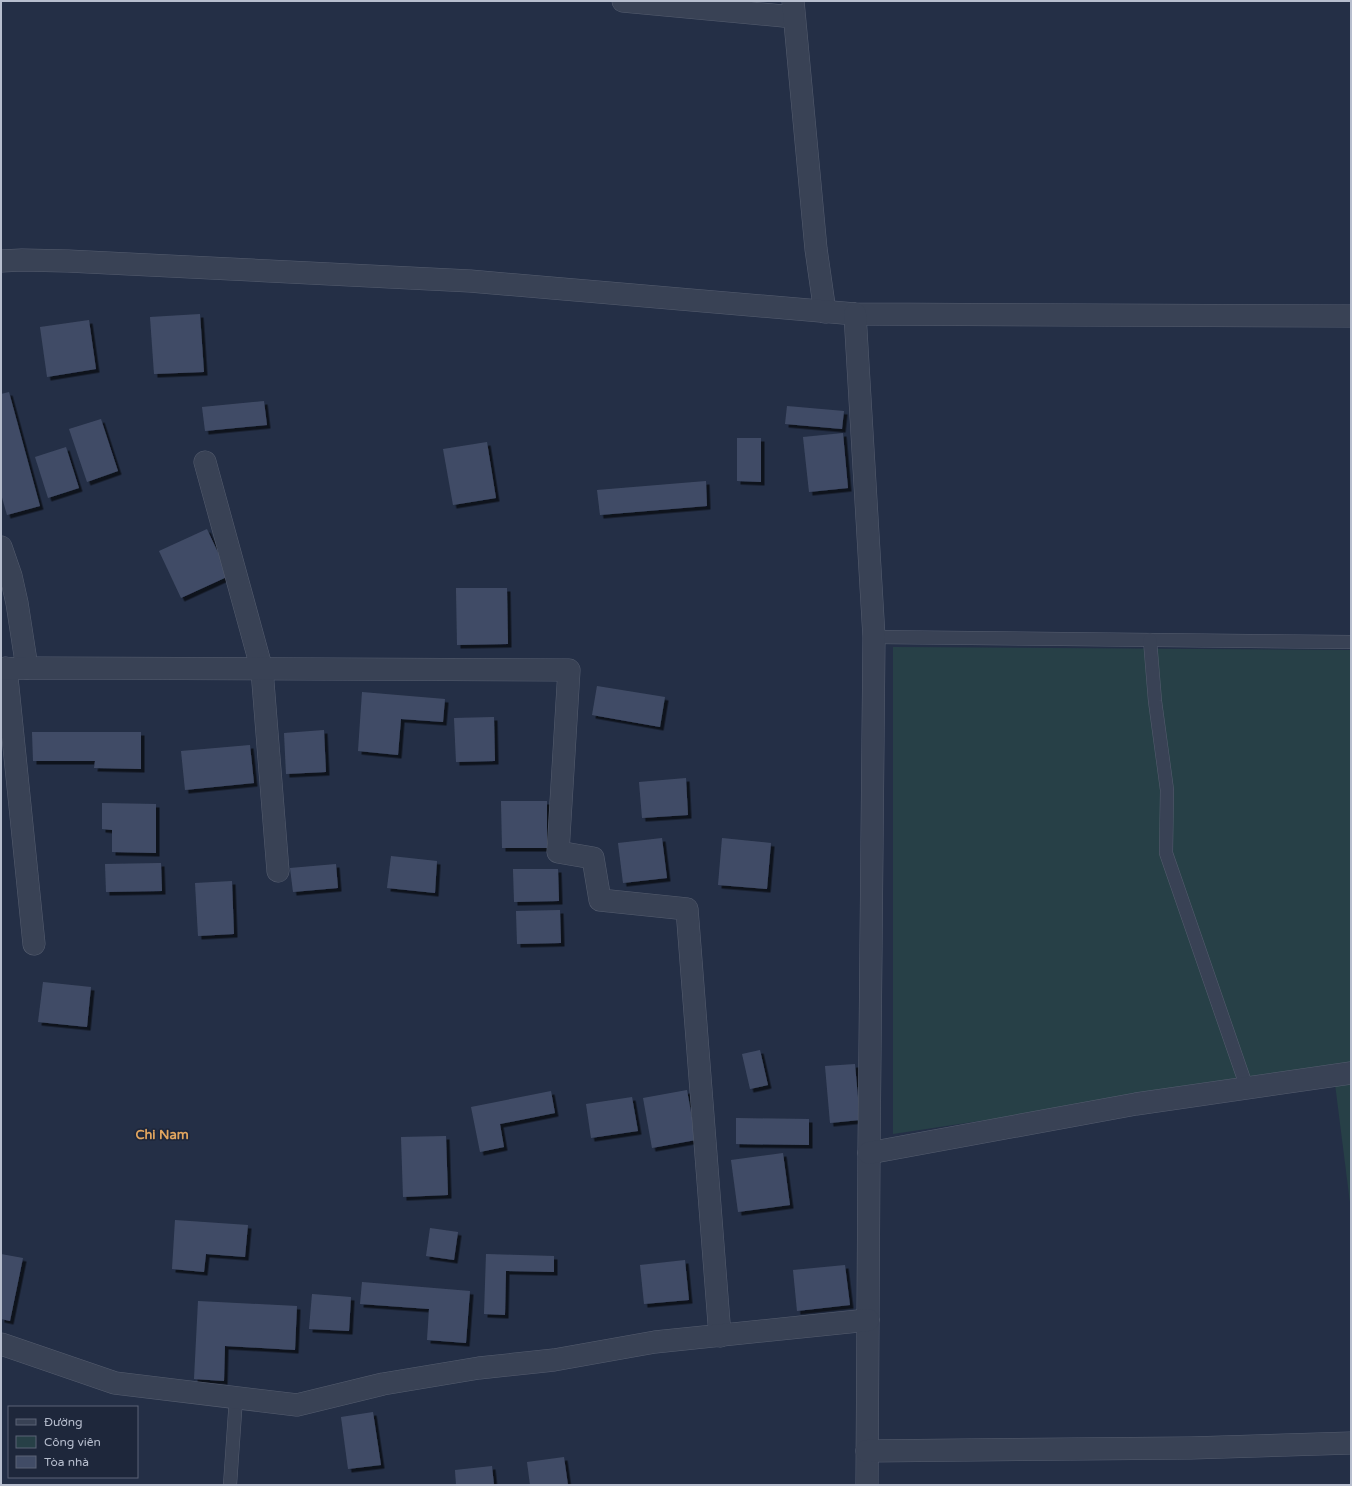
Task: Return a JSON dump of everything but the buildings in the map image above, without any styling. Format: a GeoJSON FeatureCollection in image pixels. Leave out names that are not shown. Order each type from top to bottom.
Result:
{"type":"FeatureCollection","features":[{"type":"Feature","properties":{"kind":"street"},"geometry":{"type":"LineString","coordinates":[[623,1],[793,9],[816,249],[825,312]]}},
{"type":"Feature","properties":{"kind":"street"},"geometry":{"type":"LineString","coordinates":[[1,261],[68,261],[470,281],[855,314],[1351,316]]}},
{"type":"Feature","properties":{"kind":"street"},"geometry":{"type":"LineString","coordinates":[[855,314],[874,637],[867,1485]]}},
{"type":"Feature","properties":{"kind":"street"},"geometry":{"type":"LineString","coordinates":[[205,462],[262,670],[278,871]]}},
{"type":"Feature","properties":{"kind":"street"},"geometry":{"type":"LineString","coordinates":[[1,547],[11,576],[28,668]]}},
{"type":"Feature","properties":{"kind":"street"},"geometry":{"type":"LineString","coordinates":[[34,944],[3,669],[569,670],[558,852],[593,858],[600,900],[688,909],[720,1336]]}},
{"type":"Feature","properties":{"kind":"street"},"geometry":{"type":"LineString","coordinates":[[869,1153],[1136,1104],[1351,1073]]}},
{"type":"Feature","properties":{"kind":"street"},"geometry":{"type":"LineString","coordinates":[[1,1344],[115,1383],[297,1405],[383,1384],[480,1368],[554,1360],[655,1342],[868,1320]]}},
{"type":"Feature","properties":{"kind":"street"},"geometry":{"type":"LineString","coordinates":[[867,1451],[1191,1448],[1351,1443]]}},
{"type":"Feature","properties":{"kind":"lane"},"geometry":{"type":"LineString","coordinates":[[874,637],[1351,642]]}},
{"type":"Feature","properties":{"kind":"lane"},"geometry":{"type":"LineString","coordinates":[[1150,640],[1166,790],[1166,853],[1247,1088]]}},
{"type":"Feature","properties":{"kind":"lane"},"geometry":{"type":"LineString","coordinates":[[230,1485],[236,1398]]}},
{"type":"Feature","properties":{"kind":"green space"},"geometry":{"type":"Polygon","coordinates":[[[893,647],[1351,650],[1351,1211],[1333,1068],[893,1134],[893,647]]]}},
{"type":"Feature","properties":{"kind":"district","name":"Chi Nam"},"geometry":{"type":"Point","coordinates":[162,1135]}}]}
